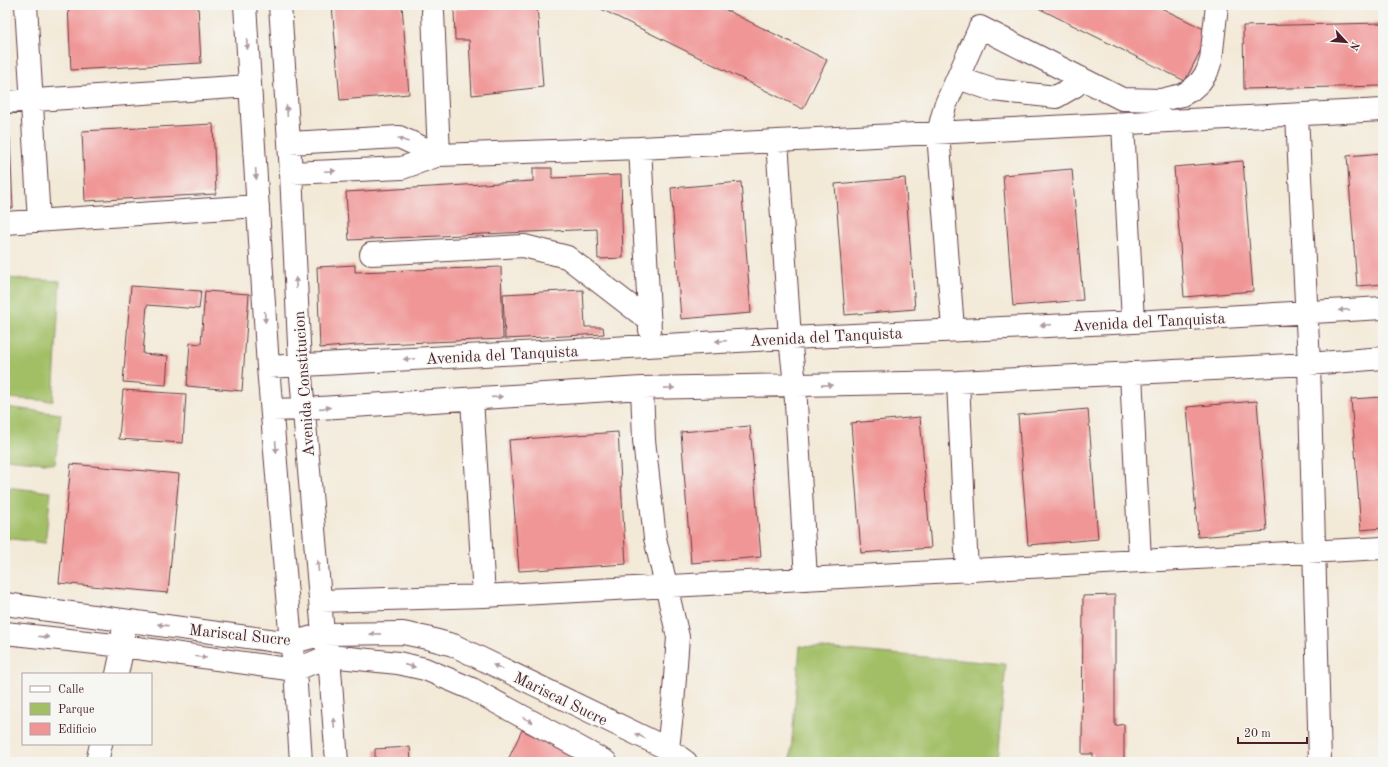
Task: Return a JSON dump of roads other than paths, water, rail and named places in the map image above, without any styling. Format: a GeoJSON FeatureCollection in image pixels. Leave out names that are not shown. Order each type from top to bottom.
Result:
{"type":"FeatureCollection","features":[{"type":"Feature","properties":{"kind":"lane"},"geometry":{"type":"LineString","coordinates":[[26,5],[39,220]]}},
{"type":"Feature","properties":{"kind":"lane","name":"Avenida Constitucion"},"geometry":{"type":"LineString","coordinates":[[245,5],[268,367],[291,642],[295,670],[301,762]]}},
{"type":"Feature","properties":{"kind":"lane","name":"Avenida Constitucion"},"geometry":{"type":"LineString","coordinates":[[280,5],[291,173],[300,365],[324,634],[329,656],[337,762]]}},
{"type":"Feature","properties":{"kind":"lane"},"geometry":{"type":"LineString","coordinates":[[953,329],[938,133],[946,106],[980,27],[1122,99],[1161,100],[1182,95],[1191,90],[1200,82],[1207,72],[1211,60],[1217,5]]}},
{"type":"Feature","properties":{"kind":"lane"},"geometry":{"type":"LineString","coordinates":[[433,12],[438,154]]}},
{"type":"Feature","properties":{"kind":"lane"},"geometry":{"type":"LineString","coordinates":[[958,78],[993,90],[1056,98],[1075,86],[1081,78]]}},
{"type":"Feature","properties":{"kind":"lane"},"geometry":{"type":"LineString","coordinates":[[5,102],[250,86]]}},
{"type":"Feature","properties":{"kind":"lane"},"geometry":{"type":"LineString","coordinates":[[291,173],[402,168],[438,154],[640,148],[1383,110]]}},
{"type":"Feature","properties":{"kind":"lane"},"geometry":{"type":"LineString","coordinates":[[1297,115],[1309,364],[1320,762]]}},
{"type":"Feature","properties":{"kind":"lane"},"geometry":{"type":"LineString","coordinates":[[1123,124],[1133,322]]}},
{"type":"Feature","properties":{"kind":"lane"},"geometry":{"type":"LineString","coordinates":[[289,143],[399,137],[438,154]]}},
{"type":"Feature","properties":{"kind":"lane"},"geometry":{"type":"LineString","coordinates":[[777,141],[790,338],[795,385],[806,579]]}},
{"type":"Feature","properties":{"kind":"lane"},"geometry":{"type":"LineString","coordinates":[[640,148],[651,345]]}},
{"type":"Feature","properties":{"kind":"lane"},"geometry":{"type":"LineString","coordinates":[[5,223],[258,206]]}},
{"type":"Feature","properties":{"kind":"lane"},"geometry":{"type":"LineString","coordinates":[[370,254],[524,246],[567,257],[650,321]]}},
{"type":"Feature","properties":{"kind":"lane","name":"Avenida del Tanquista"},"geometry":{"type":"LineString","coordinates":[[268,367],[953,329],[1133,322],[1383,308]]}},
{"type":"Feature","properties":{"kind":"lane"},"geometry":{"type":"LineString","coordinates":[[272,410],[642,388],[958,382],[1309,364],[1383,358]]}},
{"type":"Feature","properties":{"kind":"lane"},"geometry":{"type":"LineString","coordinates":[[1131,373],[1140,562]]}},
{"type":"Feature","properties":{"kind":"lane"},"geometry":{"type":"LineString","coordinates":[[958,382],[967,571]]}},
{"type":"Feature","properties":{"kind":"lane"},"geometry":{"type":"LineString","coordinates":[[642,388],[644,440],[655,538],[678,637],[668,749]]}},
{"type":"Feature","properties":{"kind":"lane"},"geometry":{"type":"LineString","coordinates":[[472,399],[484,596]]}},
{"type":"Feature","properties":{"kind":"lane"},"geometry":{"type":"LineString","coordinates":[[321,600],[484,596],[1383,548]]}},
{"type":"Feature","properties":{"kind":"lane","name":"Mariscal Sucre"},"geometry":{"type":"LineString","coordinates":[[5,604],[291,642],[324,634],[403,633],[427,638],[453,645],[668,749],[686,762]]}},
{"type":"Feature","properties":{"kind":"lane"},"geometry":{"type":"LineString","coordinates":[[117,673],[123,646],[123,619]]}},
{"type":"Feature","properties":{"kind":"lane","name":"Mariscal Sucre"},"geometry":{"type":"LineString","coordinates":[[5,633],[123,646],[295,670],[329,656],[398,663],[425,669],[472,690],[606,762]]}},
{"type":"Feature","properties":{"kind":"lane"},"geometry":{"type":"LineString","coordinates":[[98,762],[102,745]]}}]}
